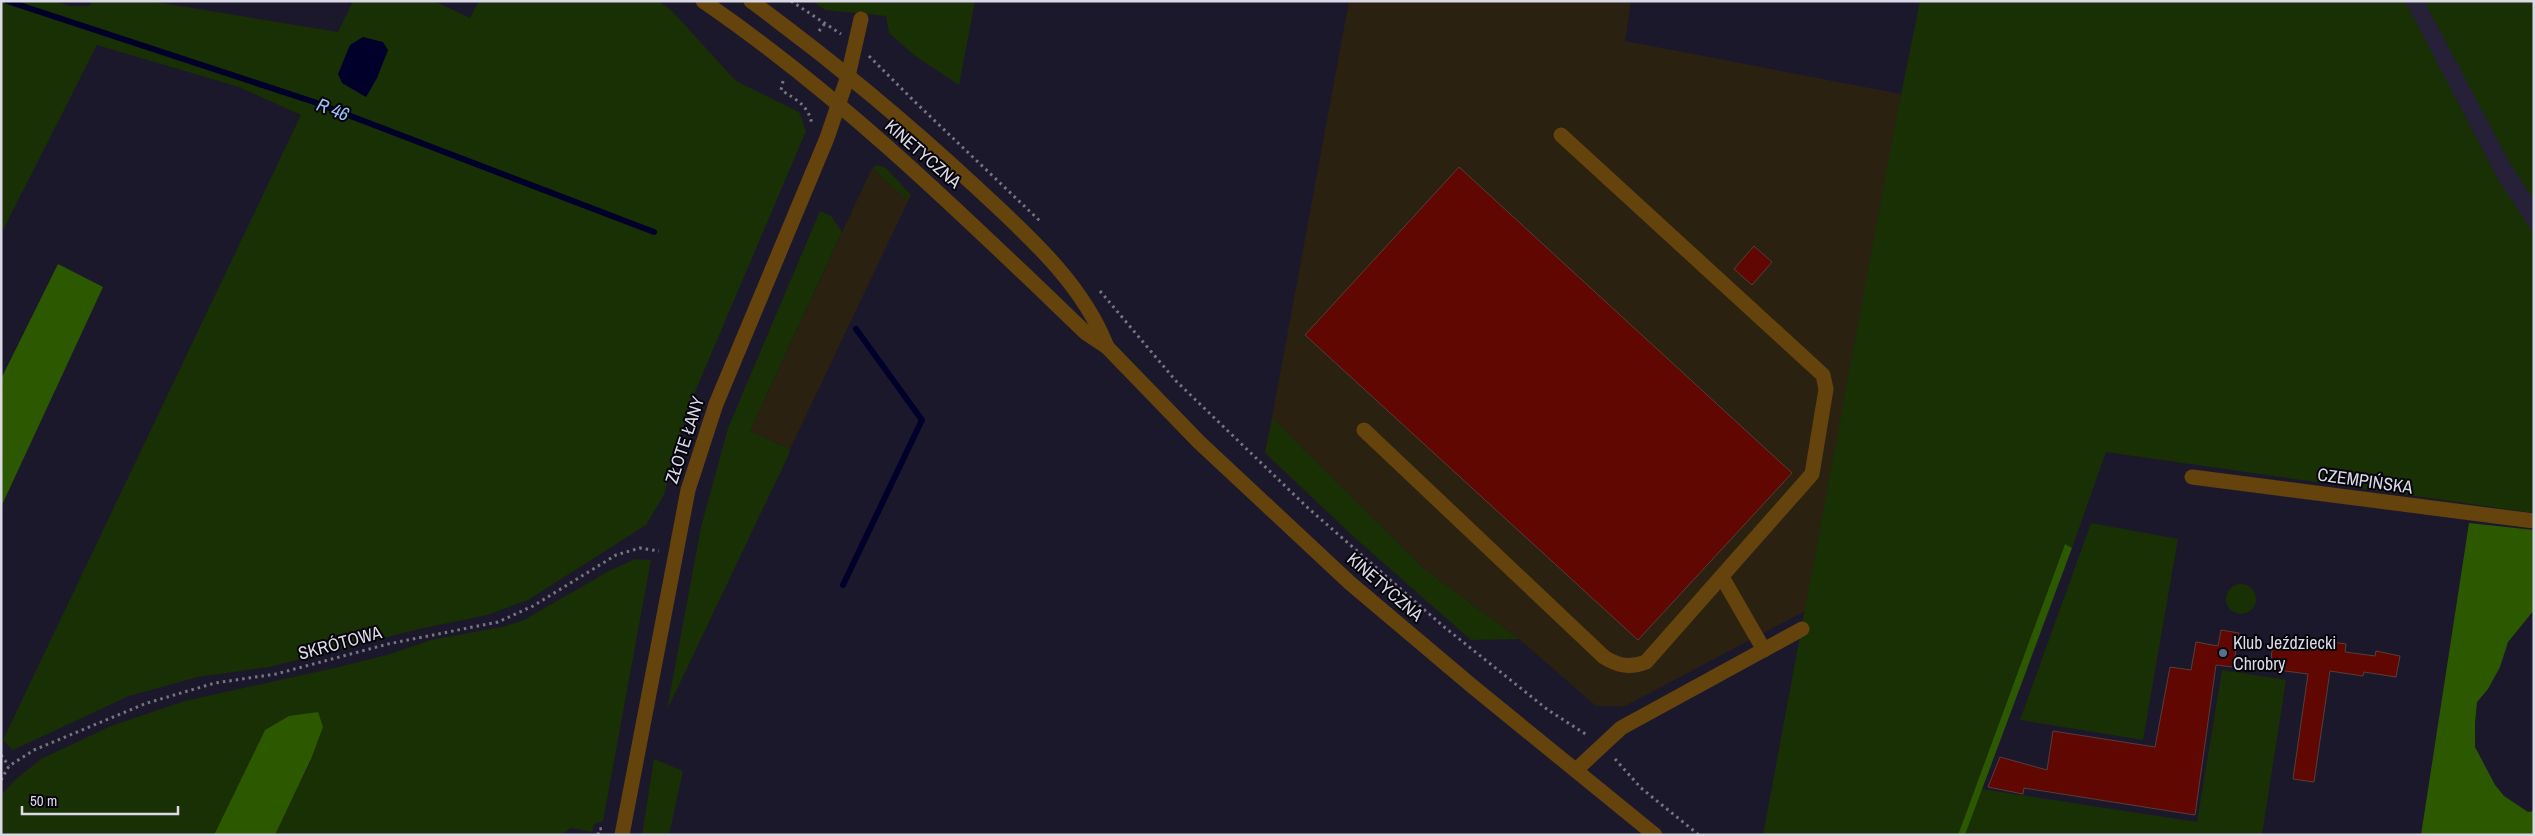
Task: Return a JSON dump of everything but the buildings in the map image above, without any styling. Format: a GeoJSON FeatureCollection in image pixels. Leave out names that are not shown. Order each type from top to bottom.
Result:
{"type":"FeatureCollection","features":[{"type":"Feature","properties":{"kind":"street","name":"KINETYCZNA"},"geometry":{"type":"LineString","coordinates":[[703,1],[791,67],[931,185],[1086,333],[1107,347],[1199,442],[1350,583],[1472,686],[1655,835]]}},
{"type":"Feature","properties":{"kind":"street","name":"KINETYCZNA"},"geometry":{"type":"LineString","coordinates":[[751,1],[848,76],[934,148],[1048,256],[1092,312],[1107,347]]}},
{"type":"Feature","properties":{"kind":"street","name":"ZŁOTE ŁANY"},"geometry":{"type":"LineString","coordinates":[[622,835],[688,490],[716,404],[839,107],[861,19]]}},
{"type":"Feature","properties":{"kind":"street"},"geometry":{"type":"LineString","coordinates":[[1364,430],[1612,662],[1629,666],[1646,662],[1812,474],[1825,399],[1826,380],[1823,375],[1561,134]]}},
{"type":"Feature","properties":{"kind":"street","name":"CZEMPIŃSKA"},"geometry":{"type":"LineString","coordinates":[[2192,477],[2534,521]]}},
{"type":"Feature","properties":{"kind":"street"},"geometry":{"type":"LineString","coordinates":[[1722,577],[1764,650]]}},
{"type":"Feature","properties":{"kind":"street"},"geometry":{"type":"LineString","coordinates":[[1576,770],[1599,746],[1621,728],[1802,629]]}},
{"type":"Feature","properties":{"kind":"path"},"geometry":{"type":"LineString","coordinates":[[791,1],[826,22],[874,59],[914,101],[1022,201],[1048,229]]}},
{"type":"Feature","properties":{"kind":"path"},"geometry":{"type":"LineString","coordinates":[[785,76],[782,90],[798,99],[807,109],[812,128]]}},
{"type":"Feature","properties":{"kind":"path"},"geometry":{"type":"LineString","coordinates":[[1099,290],[1176,380],[1308,508],[1444,626],[1548,710],[1590,736],[1620,763],[1641,788],[1699,835]]}},
{"type":"Feature","properties":{"kind":"path","name":"SKRÓTOWA"},"geometry":{"type":"LineString","coordinates":[[9,766],[34,750],[146,703],[215,683],[276,674],[388,644],[498,622],[533,606],[616,556],[640,548],[675,553]]}},
{"type":"Feature","properties":{"kind":"path"},"geometry":{"type":"LineString","coordinates":[[1,755],[9,766],[1,780]]}},
{"type":"Feature","properties":{"kind":"shaded area"},"geometry":{"type":"Polygon","coordinates":[[[1349,1],[1631,1],[1625,41],[1901,94],[1805,611],[1625,706],[1596,706],[1519,639],[1423,568],[1272,418],[1349,1]]]}},
{"type":"Feature","properties":{"kind":"shaded area"},"geometry":{"type":"Polygon","coordinates":[[[2388,1],[2534,1],[2534,272],[2388,1]]]}},
{"type":"Feature","properties":{"kind":"shaded area"},"geometry":{"type":"Polygon","coordinates":[[[872,168],[908,201],[790,449],[750,431],[872,168]]]}},
{"type":"Feature","properties":{"kind":"green space"},"geometry":{"type":"Polygon","coordinates":[[[1,1],[55,1],[69,6],[90,6],[93,1],[150,1],[338,32],[353,1],[434,1],[470,18],[479,1],[658,1],[672,11],[736,81],[799,112],[806,131],[689,406],[664,495],[646,525],[528,600],[487,615],[419,629],[269,667],[198,677],[129,696],[13,750],[3,740],[301,115],[239,87],[97,45],[1,234],[1,1]]]}},
{"type":"Feature","properties":{"kind":"green space"},"geometry":{"type":"Polygon","coordinates":[[[812,1],[975,1],[959,85],[914,55],[889,33],[886,16],[825,10],[812,1]]]}},
{"type":"Feature","properties":{"kind":"green space"},"geometry":{"type":"Polygon","coordinates":[[[1920,1],[2405,1],[2499,181],[2534,234],[2534,513],[2106,452],[2072,548],[2065,544],[1958,835],[1763,835],[1896,119],[1920,1]]]}},
{"type":"Feature","properties":{"kind":"green space"},"geometry":{"type":"Polygon","coordinates":[[[2424,1],[2534,1],[2534,200],[2511,165],[2424,1]]]}},
{"type":"Feature","properties":{"kind":"green space"},"geometry":{"type":"Polygon","coordinates":[[[877,165],[886,168],[911,195],[908,201],[872,168],[877,165]]]}},
{"type":"Feature","properties":{"kind":"green space"},"geometry":{"type":"Polygon","coordinates":[[[820,211],[831,216],[842,232],[750,431],[790,449],[789,454],[667,710],[701,527],[728,428],[820,211]]]}},
{"type":"Feature","properties":{"kind":"green space"},"geometry":{"type":"Polygon","coordinates":[[[58,264],[103,287],[1,507],[1,379],[58,264]]]}},
{"type":"Feature","properties":{"kind":"green space"},"geometry":{"type":"Polygon","coordinates":[[[1272,418],[1423,568],[1519,639],[1471,640],[1355,538],[1265,453],[1272,418]]]}},
{"type":"Feature","properties":{"kind":"green space"},"geometry":{"type":"Polygon","coordinates":[[[2091,523],[2178,539],[2143,740],[2020,720],[2091,523]]]}},
{"type":"Feature","properties":{"kind":"green space"},"geometry":{"type":"Polygon","coordinates":[[[2469,523],[2534,530],[2534,610],[2508,642],[2500,667],[2488,689],[2477,702],[2475,747],[2495,785],[2504,796],[2528,812],[2534,811],[2534,835],[2421,835],[2469,523]]]}},
{"type":"Feature","properties":{"kind":"green space"},"geometry":{"type":"Polygon","coordinates":[[[2065,544],[2072,548],[1965,835],[1958,835],[2065,544]]]}},
{"type":"Feature","properties":{"kind":"green space"},"geometry":{"type":"Polygon","coordinates":[[[635,559],[651,560],[603,821],[594,824],[592,832],[571,828],[560,835],[275,835],[311,760],[265,730],[214,835],[1,835],[1,795],[15,780],[41,759],[111,726],[185,701],[339,667],[387,655],[431,640],[502,627],[524,620],[609,571],[635,559]]]}},
{"type":"Feature","properties":{"kind":"green space"},"geometry":{"type":"Polygon","coordinates":[[[2241,584],[2252,588],[2256,599],[2252,610],[2241,614],[2230,610],[2226,599],[2230,588],[2241,584]]]}},
{"type":"Feature","properties":{"kind":"green space"},"geometry":{"type":"Polygon","coordinates":[[[2222,670],[2286,680],[2262,835],[1965,835],[1982,789],[2197,822],[2222,670]]]}},
{"type":"Feature","properties":{"kind":"green space"},"geometry":{"type":"Polygon","coordinates":[[[318,712],[323,727],[311,759],[275,835],[214,835],[265,730],[289,716],[318,712]]]}},
{"type":"Feature","properties":{"kind":"green space"},"geometry":{"type":"Polygon","coordinates":[[[654,759],[683,771],[669,835],[642,835],[654,759]]]}},
{"type":"Feature","properties":{"kind":"water"},"geometry":{"type":"Polygon","coordinates":[[[363,37],[383,42],[388,50],[377,78],[366,97],[342,83],[338,74],[350,45],[363,37]]]}},
{"type":"Feature","properties":{"kind":"waterway","name":"R 46"},"geometry":{"type":"LineString","coordinates":[[7,1],[314,102],[654,232]]}},
{"type":"Feature","properties":{"kind":"waterway"},"geometry":{"type":"LineString","coordinates":[[843,585],[922,420],[856,329]]}},
{"type":"Feature","properties":{"kind":"place","name":"Klub Jeździecki Chrobry"},"geometry":{"type":"Point","coordinates":[2223,653]}}]}
